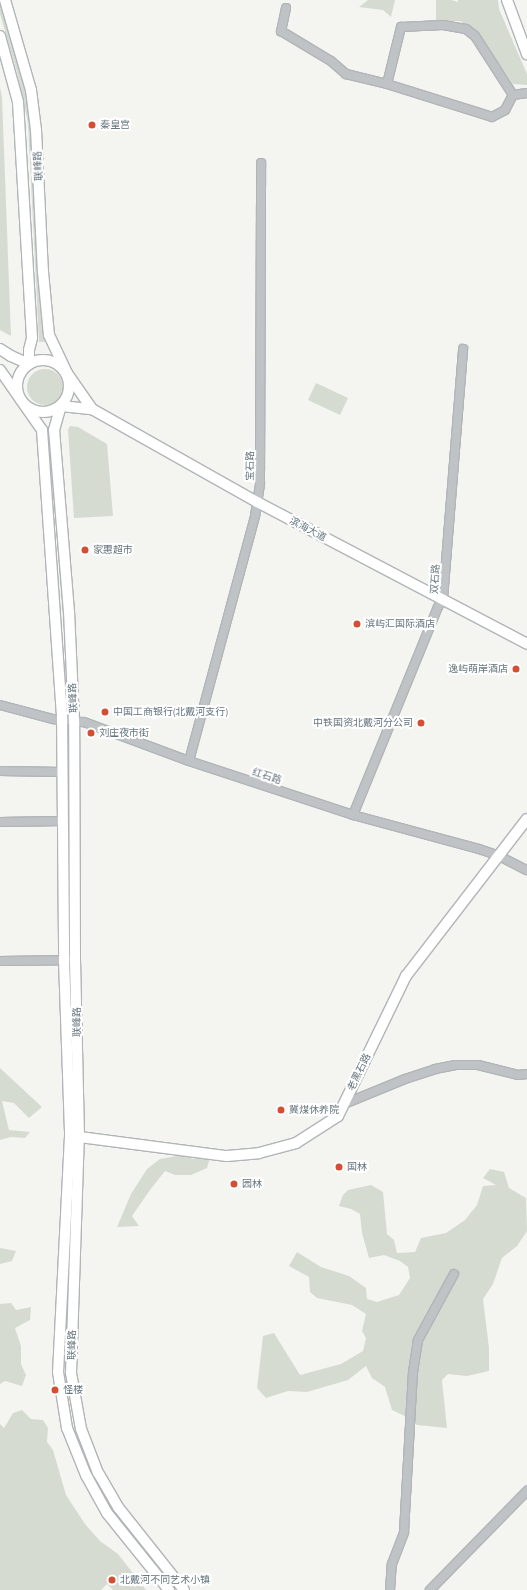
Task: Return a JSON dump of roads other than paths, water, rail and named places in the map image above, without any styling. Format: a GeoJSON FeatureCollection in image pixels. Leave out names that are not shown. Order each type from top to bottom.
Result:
{"type":"FeatureCollection","features":[{"type":"Feature","properties":{"kind":"main road","name":"联峰路"},"geometry":{"type":"LineString","coordinates":[[5,0],[31,90],[36,130],[43,272],[49,335],[67,373]]}},
{"type":"Feature","properties":{"kind":"main road"},"geometry":{"type":"LineString","coordinates":[[507,0],[527,54]]}},
{"type":"Feature","properties":{"kind":"main road","name":"联峰路"},"geometry":{"type":"LineString","coordinates":[[0,36],[18,102],[32,338],[28,350],[29,364]]}},
{"type":"Feature","properties":{"kind":"main road"},"geometry":{"type":"LineString","coordinates":[[1,350],[10,356],[29,364]]}},
{"type":"Feature","properties":{"kind":"main road"},"geometry":{"type":"LineString","coordinates":[[23,402],[18,395],[18,382],[22,370],[37,360],[50,360],[61,366],[67,373],[92,409]]}},
{"type":"Feature","properties":{"kind":"main road"},"geometry":{"type":"LineString","coordinates":[[0,370],[29,408],[45,412],[61,406],[92,409]]}},
{"type":"Feature","properties":{"kind":"main road"},"geometry":{"type":"LineString","coordinates":[[61,406],[69,391],[70,382],[67,373]]}},
{"type":"Feature","properties":{"kind":"main road","name":"联峰路"},"geometry":{"type":"LineString","coordinates":[[23,402],[42,430],[62,720],[64,960],[74,1136],[58,1372],[67,1428],[86,1475],[107,1513],[169,1590]]}},
{"type":"Feature","properties":{"kind":"main road","name":"联峰路"},"geometry":{"type":"LineString","coordinates":[[61,406],[54,430],[68,605],[74,721],[75,960],[71,1373],[81,1429],[98,1473],[118,1507],[184,1590]]}},
{"type":"Feature","properties":{"kind":"main road","name":"滨海大道"},"geometry":{"type":"LineString","coordinates":[[92,409],[257,502],[527,644]]}},
{"type":"Feature","properties":{"kind":"main road","name":"老黑石路"},"geometry":{"type":"LineString","coordinates":[[74,1136],[227,1156],[259,1153],[296,1143],[338,1116],[406,976],[527,820]]}},
{"type":"Feature","properties":{"kind":"street"},"geometry":{"type":"LineString","coordinates":[[286,8],[281,31],[331,61],[346,74],[388,84],[492,117],[505,110],[513,95]]}},
{"type":"Feature","properties":{"kind":"street"},"geometry":{"type":"LineString","coordinates":[[388,84],[401,27],[443,25],[466,29],[475,36],[513,95]]}},
{"type":"Feature","properties":{"kind":"street"},"geometry":{"type":"LineString","coordinates":[[513,95],[527,93]]}},
{"type":"Feature","properties":{"kind":"street","name":"宝石路"},"geometry":{"type":"LineString","coordinates":[[189,761],[255,516],[260,483],[261,163]]}},
{"type":"Feature","properties":{"kind":"street","name":"双石路"},"geometry":{"type":"LineString","coordinates":[[353,815],[438,607],[443,599],[463,349]]}},
{"type":"Feature","properties":{"kind":"street","name":"红石路"},"geometry":{"type":"LineString","coordinates":[[0,706],[62,720],[84,722],[189,761],[353,815],[499,856],[527,870]]}},
{"type":"Feature","properties":{"kind":"street"},"geometry":{"type":"LineString","coordinates":[[0,771],[63,772]]}},
{"type":"Feature","properties":{"kind":"street"},"geometry":{"type":"LineString","coordinates":[[0,822],[63,821]]}},
{"type":"Feature","properties":{"kind":"street"},"geometry":{"type":"LineString","coordinates":[[0,962],[75,960]]}},
{"type":"Feature","properties":{"kind":"street"},"geometry":{"type":"LineString","coordinates":[[344,1104],[405,1079],[435,1069],[456,1065],[478,1065],[518,1075],[527,1074]]}},
{"type":"Feature","properties":{"kind":"street"},"geometry":{"type":"LineString","coordinates":[[390,1590],[392,1564],[404,1532],[413,1372],[418,1340],[454,1274]]}},
{"type":"Feature","properties":{"kind":"street"},"geometry":{"type":"LineString","coordinates":[[430,1590],[527,1491]]}},
{"type":"Feature","properties":{"kind":"place","name":"秦皇宫"},"geometry":{"type":"Point","coordinates":[92,125]}},
{"type":"Feature","properties":{"kind":"place","name":"家惠超市"},"geometry":{"type":"Point","coordinates":[85,550]}},
{"type":"Feature","properties":{"kind":"place","name":"滨屿汇国际酒店"},"geometry":{"type":"Point","coordinates":[357,624]}},
{"type":"Feature","properties":{"kind":"place","name":"逸屿萌岸酒店"},"geometry":{"type":"Point","coordinates":[516,669]}},
{"type":"Feature","properties":{"kind":"place","name":"中国工商银行(北戴河支行)"},"geometry":{"type":"Point","coordinates":[105,712]}},
{"type":"Feature","properties":{"kind":"place","name":"中铁国资北戴河分公司"},"geometry":{"type":"Point","coordinates":[421,723]}},
{"type":"Feature","properties":{"kind":"place","name":"刘庄夜市街"},"geometry":{"type":"Point","coordinates":[91,733]}},
{"type":"Feature","properties":{"kind":"place","name":"冀煤休养院"},"geometry":{"type":"Point","coordinates":[281,1110]}},
{"type":"Feature","properties":{"kind":"place","name":"国林"},"geometry":{"type":"Point","coordinates":[339,1167]}},
{"type":"Feature","properties":{"kind":"place","name":"园林"},"geometry":{"type":"Point","coordinates":[234,1184]}},
{"type":"Feature","properties":{"kind":"place","name":"怪楼"},"geometry":{"type":"Point","coordinates":[55,1390]}},
{"type":"Feature","properties":{"kind":"place","name":"北戴河不同艺术小镇"},"geometry":{"type":"Point","coordinates":[112,1580]}}]}
